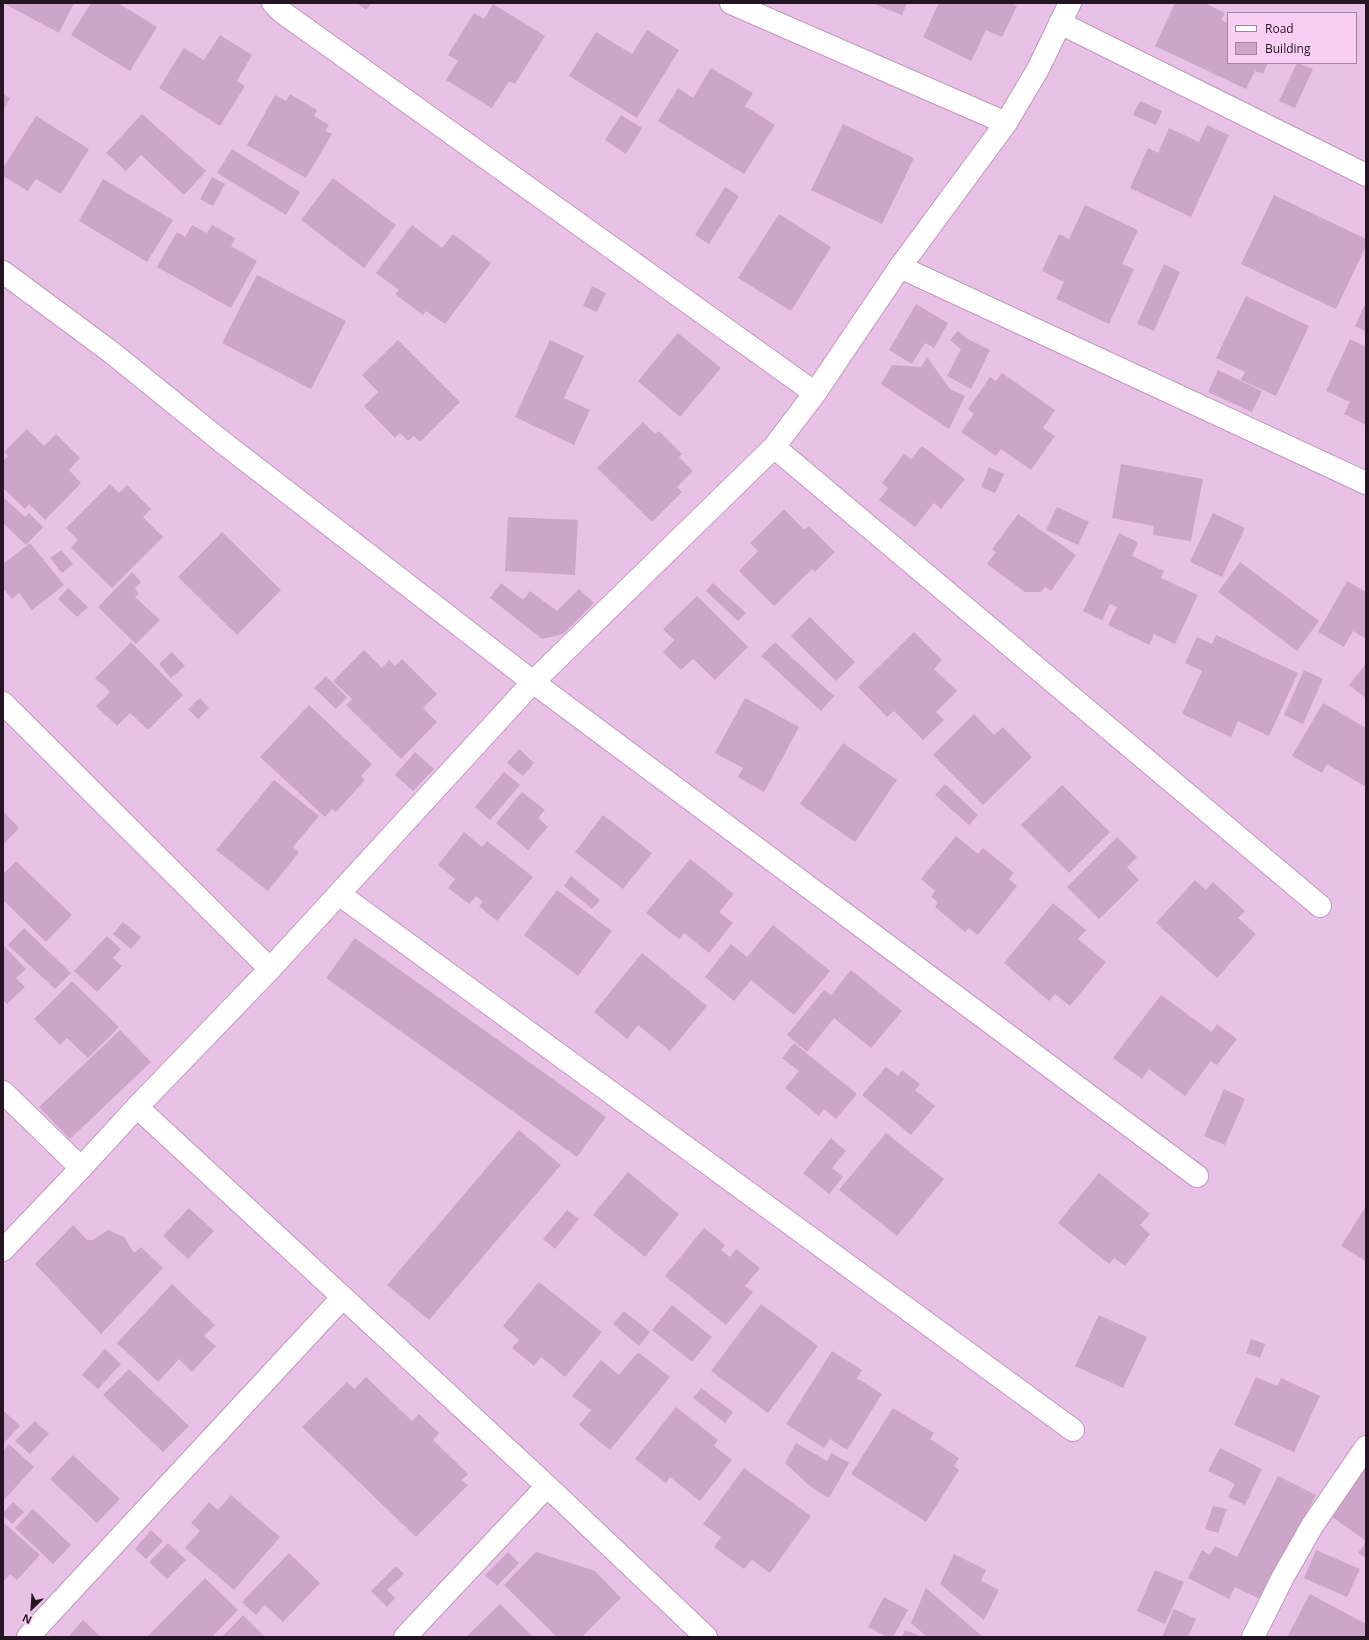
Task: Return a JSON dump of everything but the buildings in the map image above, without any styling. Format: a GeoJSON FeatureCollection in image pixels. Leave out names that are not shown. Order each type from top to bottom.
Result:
{"type":"FeatureCollection","features":[{"type":"Feature","properties":{"kind":"street"},"geometry":{"type":"LineString","coordinates":[[273,3],[288,16],[815,393]]}},
{"type":"Feature","properties":{"kind":"street"},"geometry":{"type":"LineString","coordinates":[[731,3],[761,9],[1006,123]]}},
{"type":"Feature","properties":{"kind":"street"},"geometry":{"type":"LineString","coordinates":[[3,1250],[137,1107],[270,969],[533,682],[774,447],[815,393],[900,267],[1006,123],[1038,69],[1070,3]]}},
{"type":"Feature","properties":{"kind":"street"},"geometry":{"type":"LineString","coordinates":[[1060,23],[1366,175]]}},
{"type":"Feature","properties":{"kind":"street"},"geometry":{"type":"LineString","coordinates":[[900,267],[1366,484]]}},
{"type":"Feature","properties":{"kind":"street"},"geometry":{"type":"LineString","coordinates":[[3,272],[111,352],[221,441],[533,682],[1197,1176]]}},
{"type":"Feature","properties":{"kind":"street"},"geometry":{"type":"LineString","coordinates":[[774,447],[1320,906]]}},
{"type":"Feature","properties":{"kind":"street"},"geometry":{"type":"LineString","coordinates":[[3,703],[270,969]]}},
{"type":"Feature","properties":{"kind":"street"},"geometry":{"type":"LineString","coordinates":[[339,894],[1073,1430]]}},
{"type":"Feature","properties":{"kind":"street"},"geometry":{"type":"LineString","coordinates":[[3,1092],[81,1168]]}},
{"type":"Feature","properties":{"kind":"street"},"geometry":{"type":"LineString","coordinates":[[137,1107],[547,1486],[706,1637]]}},
{"type":"Feature","properties":{"kind":"street"},"geometry":{"type":"LineString","coordinates":[[28,1637],[343,1297]]}},
{"type":"Feature","properties":{"kind":"street"},"geometry":{"type":"LineString","coordinates":[[1253,1637],[1283,1577],[1312,1526],[1366,1447]]}},
{"type":"Feature","properties":{"kind":"street"},"geometry":{"type":"LineString","coordinates":[[405,1637],[547,1486]]}}]}
